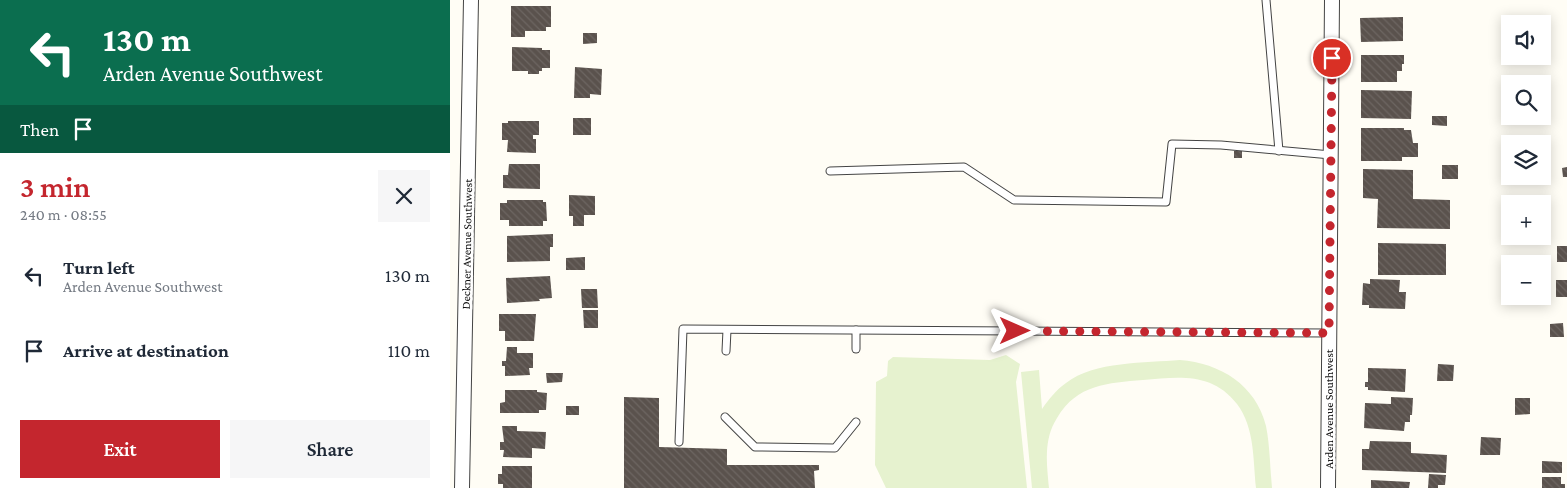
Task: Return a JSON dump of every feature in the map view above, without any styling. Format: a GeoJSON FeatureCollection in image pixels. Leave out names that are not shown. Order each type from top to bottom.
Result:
{"type":"FeatureCollection","features":[{"type":"Feature","properties":{"kind":"street","name":"Deckner Avenue Southwest"},"geometry":{"type":"LineString","coordinates":[[462,488],[471,0]]}},
{"type":"Feature","properties":{"kind":"street","name":"Arden Avenue Southwest"},"geometry":{"type":"LineString","coordinates":[[1328,488],[1332,0]]}},
{"type":"Feature","properties":{"kind":"lane"},"geometry":{"type":"LineString","coordinates":[[1266,0],[1279,151]]}},
{"type":"Feature","properties":{"kind":"lane"},"geometry":{"type":"LineString","coordinates":[[830,171],[964,167],[1014,200],[1166,202],[1172,144],[1221,145],[1331,155]]}},
{"type":"Feature","properties":{"kind":"lane"},"geometry":{"type":"LineString","coordinates":[[679,442],[683,329],[1329,333]]}},
{"type":"Feature","properties":{"kind":"lane"},"geometry":{"type":"LineString","coordinates":[[726,351],[727,330]]}},
{"type":"Feature","properties":{"kind":"lane"},"geometry":{"type":"LineString","coordinates":[[856,330],[856,349]]}},
{"type":"Feature","properties":{"kind":"lane"},"geometry":{"type":"LineString","coordinates":[[725,418],[755,447],[835,448],[856,422]]}},
{"type":"Feature","properties":{"kind":"green space"},"geometry":{"type":"Polygon","coordinates":[[[1006,355],[1020,364],[1016,382],[1027,488],[886,488],[875,465],[876,382],[887,376],[888,361],[893,357],[990,360],[1006,355]]]}},
{"type":"Feature","properties":{"kind":"green space"},"geometry":{"type":"Polygon","coordinates":[[[1180,360],[1195,362],[1222,371],[1245,388],[1254,399],[1266,426],[1272,488],[1256,488],[1250,434],[1243,413],[1237,404],[1217,386],[1194,379],[1169,378],[1106,384],[1094,387],[1074,398],[1057,418],[1050,435],[1047,452],[1049,488],[1032,488],[1021,372],[1039,370],[1042,409],[1062,386],[1078,376],[1091,371],[1121,364],[1180,360]]]}},
{"type":"Feature","properties":{"kind":"building"},"geometry":{"type":"Polygon","coordinates":[[[511,6],[551,6],[551,27],[546,27],[546,31],[525,31],[525,37],[511,37],[511,6]]]}},
{"type":"Feature","properties":{"kind":"building"},"geometry":{"type":"Polygon","coordinates":[[[1403,17],[1403,41],[1361,42],[1360,18],[1403,17]]]}},
{"type":"Feature","properties":{"kind":"building"},"geometry":{"type":"Polygon","coordinates":[[[583,33],[597,33],[597,43],[583,44],[583,33]]]}},
{"type":"Feature","properties":{"kind":"building"},"geometry":{"type":"Polygon","coordinates":[[[512,47],[550,50],[550,68],[542,68],[539,74],[528,74],[528,71],[512,71],[512,47]]]}},
{"type":"Feature","properties":{"kind":"building"},"geometry":{"type":"Polygon","coordinates":[[[1361,55],[1404,55],[1402,71],[1397,71],[1397,82],[1361,82],[1361,55]]]}},
{"type":"Feature","properties":{"kind":"building"},"geometry":{"type":"Polygon","coordinates":[[[575,67],[602,69],[601,95],[590,94],[590,98],[574,98],[575,67]]]}},
{"type":"Feature","properties":{"kind":"building"},"geometry":{"type":"Polygon","coordinates":[[[1361,90],[1412,91],[1411,119],[1361,118],[1361,90]]]}},
{"type":"Feature","properties":{"kind":"building"},"geometry":{"type":"Polygon","coordinates":[[[1432,116],[1447,116],[1447,126],[1432,125],[1432,116]]]}},
{"type":"Feature","properties":{"kind":"building"},"geometry":{"type":"Polygon","coordinates":[[[573,118],[591,118],[591,135],[573,135],[573,118]]]}},
{"type":"Feature","properties":{"kind":"building"},"geometry":{"type":"Polygon","coordinates":[[[508,121],[539,121],[539,135],[533,135],[533,139],[536,139],[536,153],[507,152],[508,140],[502,140],[502,123],[508,123],[508,121]]]}},
{"type":"Feature","properties":{"kind":"building"},"geometry":{"type":"Polygon","coordinates":[[[1361,128],[1404,128],[1404,130],[1411,130],[1413,143],[1418,143],[1418,157],[1402,157],[1402,161],[1361,161],[1361,128]]]}},
{"type":"Feature","properties":{"kind":"building"},"geometry":{"type":"Polygon","coordinates":[[[1234,151],[1242,151],[1242,158],[1234,158],[1234,151]]]}},
{"type":"Feature","properties":{"kind":"building"},"geometry":{"type":"Polygon","coordinates":[[[509,164],[540,164],[540,189],[503,188],[503,175],[508,175],[509,164]]]}},
{"type":"Feature","properties":{"kind":"building"},"geometry":{"type":"Polygon","coordinates":[[[1442,165],[1458,165],[1458,179],[1442,179],[1442,165]]]}},
{"type":"Feature","properties":{"kind":"building"},"geometry":{"type":"Polygon","coordinates":[[[1567,167],[1567,177],[1563,177],[1562,168],[1567,167]]]}},
{"type":"Feature","properties":{"kind":"building"},"geometry":{"type":"Polygon","coordinates":[[[1363,169],[1413,170],[1413,199],[1450,200],[1450,229],[1377,228],[1378,199],[1363,198],[1363,169]]]}},
{"type":"Feature","properties":{"kind":"building"},"geometry":{"type":"Polygon","coordinates":[[[569,195],[595,196],[595,215],[584,215],[584,226],[573,226],[573,216],[569,216],[569,195]]]}},
{"type":"Feature","properties":{"kind":"building"},"geometry":{"type":"Polygon","coordinates":[[[507,200],[543,200],[543,202],[546,202],[547,221],[543,221],[543,226],[509,226],[509,220],[500,220],[500,203],[507,203],[507,200]]]}},
{"type":"Feature","properties":{"kind":"building"},"geometry":{"type":"Polygon","coordinates":[[[553,234],[553,247],[550,247],[550,261],[507,262],[507,236],[553,234]]]}},
{"type":"Feature","properties":{"kind":"building"},"geometry":{"type":"Polygon","coordinates":[[[1378,243],[1446,244],[1446,275],[1378,275],[1378,243]]]}},
{"type":"Feature","properties":{"kind":"building"},"geometry":{"type":"Polygon","coordinates":[[[1557,246],[1567,246],[1567,262],[1557,262],[1557,246]]]}},
{"type":"Feature","properties":{"kind":"building"},"geometry":{"type":"Polygon","coordinates":[[[585,257],[585,270],[566,270],[566,258],[585,257]]]}},
{"type":"Feature","properties":{"kind":"building"},"geometry":{"type":"Polygon","coordinates":[[[550,276],[552,298],[539,299],[540,301],[507,303],[506,278],[550,276]]]}},
{"type":"Feature","properties":{"kind":"building"},"geometry":{"type":"Polygon","coordinates":[[[1370,279],[1400,280],[1399,292],[1406,292],[1405,309],[1369,308],[1369,305],[1362,305],[1363,283],[1370,284],[1370,279]]]}},
{"type":"Feature","properties":{"kind":"building"},"geometry":{"type":"Polygon","coordinates":[[[1556,280],[1567,280],[1567,297],[1556,297],[1556,280]]]}},
{"type":"Feature","properties":{"kind":"building"},"geometry":{"type":"Polygon","coordinates":[[[581,289],[597,289],[598,308],[582,308],[581,289]]]}},
{"type":"Feature","properties":{"kind":"building"},"geometry":{"type":"Polygon","coordinates":[[[583,310],[598,310],[598,328],[584,328],[583,310]]]}},
{"type":"Feature","properties":{"kind":"building"},"geometry":{"type":"Polygon","coordinates":[[[499,314],[536,314],[534,341],[505,341],[505,331],[499,331],[499,314]]]}},
{"type":"Feature","properties":{"kind":"building"},"geometry":{"type":"Polygon","coordinates":[[[1563,323],[1564,337],[1550,337],[1550,324],[1563,323]]]}},
{"type":"Feature","properties":{"kind":"building"},"geometry":{"type":"Polygon","coordinates":[[[507,347],[517,347],[517,353],[533,353],[533,368],[529,368],[530,375],[505,376],[505,366],[502,366],[502,361],[506,361],[507,347]]]}},
{"type":"Feature","properties":{"kind":"building"},"geometry":{"type":"Polygon","coordinates":[[[1438,364],[1454,365],[1453,381],[1437,381],[1438,364]]]}},
{"type":"Feature","properties":{"kind":"building"},"geometry":{"type":"Polygon","coordinates":[[[1368,368],[1406,369],[1405,392],[1368,390],[1368,387],[1365,387],[1365,382],[1368,382],[1368,368]]]}},
{"type":"Feature","properties":{"kind":"building"},"geometry":{"type":"Polygon","coordinates":[[[546,373],[563,373],[562,382],[547,383],[546,373]]]}},
{"type":"Feature","properties":{"kind":"building"},"geometry":{"type":"Polygon","coordinates":[[[505,390],[537,390],[537,392],[547,393],[546,410],[539,410],[539,413],[500,413],[500,403],[505,402],[505,390]]]}},
{"type":"Feature","properties":{"kind":"building"},"geometry":{"type":"Polygon","coordinates":[[[624,397],[659,398],[659,447],[727,449],[727,465],[819,465],[819,470],[814,471],[815,488],[624,488],[624,397]]]}},
{"type":"Feature","properties":{"kind":"building"},"geometry":{"type":"Polygon","coordinates":[[[1391,397],[1413,398],[1412,415],[1410,415],[1410,422],[1405,422],[1404,431],[1364,428],[1365,403],[1391,404],[1391,397]]]}},
{"type":"Feature","properties":{"kind":"building"},"geometry":{"type":"Polygon","coordinates":[[[1515,398],[1530,398],[1530,414],[1515,415],[1515,398]]]}},
{"type":"Feature","properties":{"kind":"building"},"geometry":{"type":"Polygon","coordinates":[[[566,406],[579,406],[579,415],[566,415],[566,406]]]}},
{"type":"Feature","properties":{"kind":"building"},"geometry":{"type":"Polygon","coordinates":[[[502,426],[517,426],[517,431],[546,432],[545,449],[532,448],[532,458],[503,457],[504,450],[500,450],[500,442],[504,442],[502,426]]]}},
{"type":"Feature","properties":{"kind":"building"},"geometry":{"type":"Polygon","coordinates":[[[1481,437],[1501,438],[1500,455],[1480,455],[1481,437]]]}},
{"type":"Feature","properties":{"kind":"building"},"geometry":{"type":"Polygon","coordinates":[[[1370,441],[1411,442],[1411,453],[1447,455],[1446,473],[1362,470],[1362,449],[1369,449],[1370,441]]]}},
{"type":"Feature","properties":{"kind":"building"},"geometry":{"type":"Polygon","coordinates":[[[1542,461],[1562,462],[1562,473],[1542,473],[1542,461]]]}},
{"type":"Feature","properties":{"kind":"building"},"geometry":{"type":"Polygon","coordinates":[[[502,466],[532,466],[532,488],[503,488],[503,484],[498,484],[498,474],[502,474],[502,466]]]}},
{"type":"Feature","properties":{"kind":"building"},"geometry":{"type":"Polygon","coordinates":[[[1429,474],[1446,475],[1445,485],[1438,485],[1438,488],[1428,488],[1429,474]]]}},
{"type":"Feature","properties":{"kind":"building"},"geometry":{"type":"Polygon","coordinates":[[[1542,477],[1561,477],[1561,484],[1565,484],[1565,488],[1542,488],[1542,477]]]}},
{"type":"Feature","properties":{"kind":"building"},"geometry":{"type":"Polygon","coordinates":[[[1371,480],[1410,482],[1409,488],[1371,488],[1371,480]]]}},
{"type":"Feature","properties":{"kind":"route"},"geometry":{"type":"LineString","coordinates":[[1015,331],[1329,333],[1332,58]]}}]}
